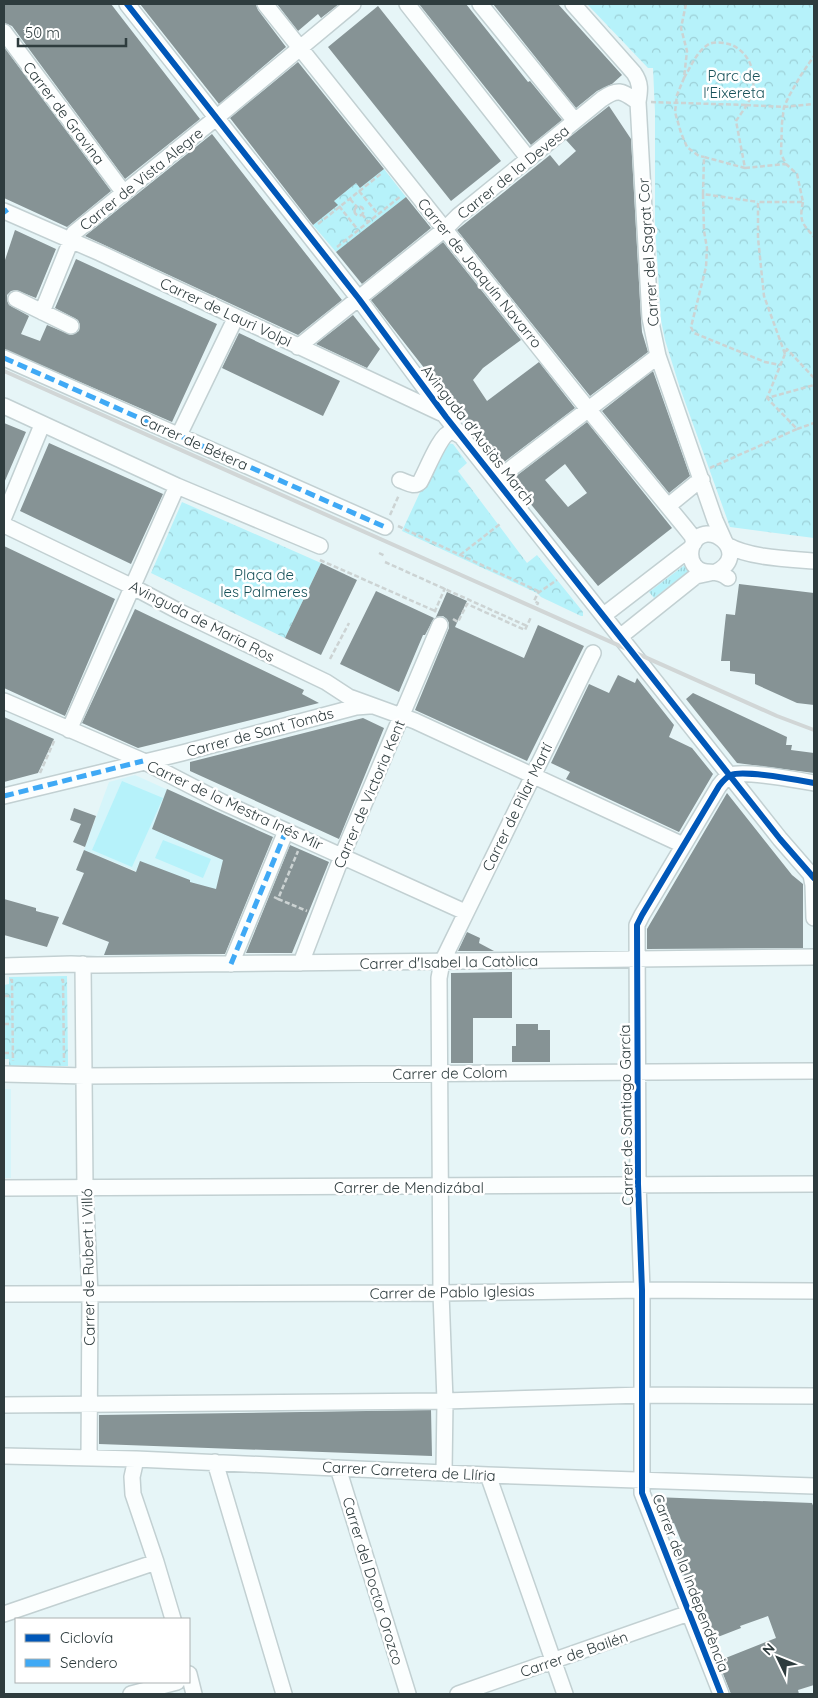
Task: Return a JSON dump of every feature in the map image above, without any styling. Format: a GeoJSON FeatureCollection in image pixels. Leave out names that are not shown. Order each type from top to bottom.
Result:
{"type":"FeatureCollection","features":[{"type":"Feature","properties":{"kind":"street","name":"Avinguda d'Ausiàs March"},"geometry":{"type":"LineString","coordinates":[[127,4],[359,299],[446,417],[729,775],[813,876]]}},
{"type":"Feature","properties":{"kind":"street","name":"Carrer de Joaquín Navarro"},"geometry":{"type":"LineString","coordinates":[[264,4],[692,536],[693,545]]}},
{"type":"Feature","properties":{"kind":"street","name":"Carrer de Vista Alegre"},"geometry":{"type":"LineString","coordinates":[[70,241],[74,233],[353,4]]}},
{"type":"Feature","properties":{"kind":"street"},"geometry":{"type":"LineString","coordinates":[[407,4],[528,158]]}},
{"type":"Feature","properties":{"kind":"street"},"geometry":{"type":"LineString","coordinates":[[480,4],[575,121]]}},
{"type":"Feature","properties":{"kind":"street","name":"Carrer del Sagrat Cor"},"geometry":{"type":"LineString","coordinates":[[573,4],[639,80],[645,102],[650,318],[658,356],[715,520],[726,542]]}},
{"type":"Feature","properties":{"kind":"street","name":"Carrer de Gravina"},"geometry":{"type":"LineString","coordinates":[[4,32],[124,193]]}},
{"type":"Feature","properties":{"kind":"street","name":"Carrer de la Devesa"},"geometry":{"type":"LineString","coordinates":[[298,346],[445,230],[458,216],[602,99],[616,91],[623,92],[645,102]]}},
{"type":"Feature","properties":{"kind":"street","name":"Carrer de Lauri Volpi"},"geometry":{"type":"LineString","coordinates":[[4,213],[100,253],[437,410],[446,417]]}},
{"type":"Feature","properties":{"kind":"street"},"geometry":{"type":"LineString","coordinates":[[42,312],[70,241]]}},
{"type":"Feature","properties":{"kind":"street"},"geometry":{"type":"LineString","coordinates":[[16,299],[71,326]]}},
{"type":"Feature","properties":{"kind":"street"},"geometry":{"type":"LineString","coordinates":[[179,435],[236,318]]}},
{"type":"Feature","properties":{"kind":"street"},"geometry":{"type":"LineString","coordinates":[[496,480],[658,356]]}},
{"type":"Feature","properties":{"kind":"street","name":"Carrer de Bétera"},"geometry":{"type":"LineString","coordinates":[[4,358],[390,526]]}},
{"type":"Feature","properties":{"kind":"street"},"geometry":{"type":"LineString","coordinates":[[4,406],[319,553]]}},
{"type":"Feature","properties":{"kind":"street"},"geometry":{"type":"LineString","coordinates":[[446,417],[418,474],[415,476],[402,476],[413,485],[417,485],[443,437],[450,432],[455,432],[462,437]]}},
{"type":"Feature","properties":{"kind":"street"},"geometry":{"type":"LineString","coordinates":[[4,517],[42,425]]}},
{"type":"Feature","properties":{"kind":"street"},"geometry":{"type":"LineString","coordinates":[[668,506],[701,477]]}},
{"type":"Feature","properties":{"kind":"street"},"geometry":{"type":"LineString","coordinates":[[69,730],[177,486]]}},
{"type":"Feature","properties":{"kind":"street","name":"Avinguda de Maria Ros"},"geometry":{"type":"LineString","coordinates":[[4,525],[134,586],[180,612],[326,682],[349,697],[415,721],[683,845]]}},
{"type":"Feature","properties":{"kind":"street"},"geometry":{"type":"LineString","coordinates":[[604,615],[693,545],[698,539],[708,534],[714,534],[732,548],[760,556],[814,561]]}},
{"type":"Feature","properties":{"kind":"street"},"geometry":{"type":"LineString","coordinates":[[693,545],[691,560],[694,565],[702,572],[719,573],[726,566],[730,555],[726,542]]}},
{"type":"Feature","properties":{"kind":"street"},"geometry":{"type":"LineString","coordinates":[[621,636],[696,576],[719,573],[734,563],[760,556]]}},
{"type":"Feature","properties":{"kind":"street","name":"Carrer de Victoria Kent"},"geometry":{"type":"LineString","coordinates":[[301,963],[342,856],[443,617]]}},
{"type":"Feature","properties":{"kind":"street","name":"Carrer de Pilar Martí"},"geometry":{"type":"LineString","coordinates":[[444,1472],[445,1401],[441,1293],[439,978],[442,962],[465,912],[592,653]]}},
{"type":"Feature","properties":{"kind":"street"},"geometry":{"type":"LineString","coordinates":[[329,715],[338,702],[335,689]]}},
{"type":"Feature","properties":{"kind":"street","name":"Carrer de la Mestra Inés Mir"},"geometry":{"type":"LineString","coordinates":[[4,701],[143,762],[465,912]]}},
{"type":"Feature","properties":{"kind":"street","name":"Carrer de Sant Tomàs"},"geometry":{"type":"LineString","coordinates":[[4,796],[182,753],[356,707],[371,706]]}},
{"type":"Feature","properties":{"kind":"street"},"geometry":{"type":"LineString","coordinates":[[179,780],[175,763],[182,753]]}},
{"type":"Feature","properties":{"kind":"street"},"geometry":{"type":"LineString","coordinates":[[729,775],[762,776],[814,783]]}},
{"type":"Feature","properties":{"kind":"street","name":"Carrer de Santiago García"},"geometry":{"type":"LineString","coordinates":[[641,1481],[642,1290],[638,1184],[637,930],[639,920],[683,845],[719,786],[729,775]]}},
{"type":"Feature","properties":{"kind":"street"},"geometry":{"type":"LineString","coordinates":[[231,964],[286,830]]}},
{"type":"Feature","properties":{"kind":"street"},"geometry":{"type":"LineString","coordinates":[[813,876],[814,918]]}},
{"type":"Feature","properties":{"kind":"street","name":"Carrer d'Isabel la Catòlica"},"geometry":{"type":"LineString","coordinates":[[4,966],[814,957]]}},
{"type":"Feature","properties":{"kind":"street","name":"Carrer de Rubert i Villó"},"geometry":{"type":"LineString","coordinates":[[83,964],[86,1188],[90,1294],[89,1458]]}},
{"type":"Feature","properties":{"kind":"street","name":"Carrer de Colom"},"geometry":{"type":"LineString","coordinates":[[4,1074],[85,1076],[814,1071]]}},
{"type":"Feature","properties":{"kind":"street","name":"Carrer de Mendizábal"},"geometry":{"type":"LineString","coordinates":[[4,1188],[814,1184]]}},
{"type":"Feature","properties":{"kind":"street","name":"Carrer de Pablo Iglesias"},"geometry":{"type":"LineString","coordinates":[[4,1294],[441,1293],[642,1290],[814,1291]]}},
{"type":"Feature","properties":{"kind":"street"},"geometry":{"type":"LineString","coordinates":[[4,1405],[445,1401],[642,1395],[814,1396]]}},
{"type":"Feature","properties":{"kind":"street","name":"Carrer Carretera de Llíria"},"geometry":{"type":"LineString","coordinates":[[4,1456],[136,1459],[488,1475],[814,1486]]}},
{"type":"Feature","properties":{"kind":"street"},"geometry":{"type":"LineString","coordinates":[[136,1459],[132,1478],[133,1494],[173,1618]]}},
{"type":"Feature","properties":{"kind":"street"},"geometry":{"type":"LineString","coordinates":[[215,1462],[284,1694]]}},
{"type":"Feature","properties":{"kind":"street","name":"Carrer del Doctor Orozco"},"geometry":{"type":"LineString","coordinates":[[338,1468],[408,1694]]}},
{"type":"Feature","properties":{"kind":"street"},"geometry":{"type":"LineString","coordinates":[[488,1475],[565,1694]]}},
{"type":"Feature","properties":{"kind":"street","name":"Carrer de la Independència"},"geometry":{"type":"LineString","coordinates":[[641,1481],[642,1493],[721,1694]]}},
{"type":"Feature","properties":{"kind":"street"},"geometry":{"type":"LineString","coordinates":[[4,1614],[156,1562]]}},
{"type":"Feature","properties":{"kind":"street","name":"Carrer de Bailén"},"geometry":{"type":"LineString","coordinates":[[458,1694],[689,1613]]}},
{"type":"Feature","properties":{"kind":"street"},"geometry":{"type":"LineString","coordinates":[[131,1694],[169,1683]]}},
{"type":"Feature","properties":{"kind":"path"},"geometry":{"type":"LineString","coordinates":[[684,78],[687,51],[681,28],[686,4]]}},
{"type":"Feature","properties":{"kind":"path"},"geometry":{"type":"LineString","coordinates":[[745,168],[736,121],[753,91],[751,63],[741,50],[726,43],[710,43],[698,53],[677,95],[675,112],[687,147],[700,156],[745,168],[786,164]]}},
{"type":"Feature","properties":{"kind":"path"},"geometry":{"type":"LineString","coordinates":[[814,56],[801,75],[784,107],[780,154],[786,164],[797,174],[803,202],[800,216],[804,226],[814,237]]}},
{"type":"Feature","properties":{"kind":"path"},"geometry":{"type":"LineString","coordinates":[[645,102],[784,107],[814,104]]}},
{"type":"Feature","properties":{"kind":"path"},"geometry":{"type":"LineString","coordinates":[[704,157],[703,194],[704,231],[707,248],[706,267],[690,328],[694,333],[765,362],[780,365]]}},
{"type":"Feature","properties":{"kind":"path"},"geometry":{"type":"LineString","coordinates":[[314,226],[386,171]]}},
{"type":"Feature","properties":{"kind":"path"},"geometry":{"type":"LineString","coordinates":[[359,191],[378,214]]}},
{"type":"Feature","properties":{"kind":"path"},"geometry":{"type":"LineString","coordinates":[[333,249],[403,194]]}},
{"type":"Feature","properties":{"kind":"path"},"geometry":{"type":"LineString","coordinates":[[703,194],[758,202],[803,202]]}},
{"type":"Feature","properties":{"kind":"path"},"geometry":{"type":"LineString","coordinates":[[350,198],[357,207],[363,208]]}},
{"type":"Feature","properties":{"kind":"path"},"geometry":{"type":"LineString","coordinates":[[758,202],[758,238],[764,296],[785,354]]}},
{"type":"Feature","properties":{"kind":"path"},"geometry":{"type":"LineString","coordinates":[[362,214],[364,212],[363,208],[369,203]]}},
{"type":"Feature","properties":{"kind":"path"},"geometry":{"type":"LineString","coordinates":[[339,206],[358,230]]}},
{"type":"Feature","properties":{"kind":"path"},"geometry":{"type":"LineString","coordinates":[[356,214],[355,210],[357,207]]}},
{"type":"Feature","properties":{"kind":"path"},"geometry":{"type":"LineString","coordinates":[[350,219],[356,214],[362,214]]}},
{"type":"Feature","properties":{"kind":"path"},"geometry":{"type":"LineString","coordinates":[[362,214],[368,222]]}},
{"type":"Feature","properties":{"kind":"path"},"geometry":{"type":"LineString","coordinates":[[767,398],[787,349],[814,378]]}},
{"type":"Feature","properties":{"kind":"path"},"geometry":{"type":"LineString","coordinates":[[767,398],[814,385]]}},
{"type":"Feature","properties":{"kind":"path"},"geometry":{"type":"LineString","coordinates":[[767,398],[797,429]]}},
{"type":"Feature","properties":{"kind":"path"},"geometry":{"type":"LineString","coordinates":[[701,477],[797,429],[814,423]]}},
{"type":"Feature","properties":{"kind":"path"},"geometry":{"type":"LineString","coordinates":[[460,555],[500,524]]}},
{"type":"Feature","properties":{"kind":"path"},"geometry":{"type":"LineString","coordinates":[[390,526],[460,555],[540,592]]}},
{"type":"Feature","properties":{"kind":"path"},"geometry":{"type":"LineString","coordinates":[[319,553],[443,617],[458,622],[467,604],[525,630],[531,617]]}},
{"type":"Feature","properties":{"kind":"path"},"geometry":{"type":"LineString","coordinates":[[379,553],[385,556]]}},
{"type":"Feature","properties":{"kind":"path"},"geometry":{"type":"LineString","coordinates":[[385,562],[527,626]]}},
{"type":"Feature","properties":{"kind":"path"},"geometry":{"type":"LineString","coordinates":[[536,605],[538,603],[534,602],[540,592],[559,578]]}},
{"type":"Feature","properties":{"kind":"path"},"geometry":{"type":"LineString","coordinates":[[443,617],[445,588]]}},
{"type":"Feature","properties":{"kind":"path"},"geometry":{"type":"LineString","coordinates":[[330,660],[349,623]]}},
{"type":"Feature","properties":{"kind":"path"},"geometry":{"type":"LineString","coordinates":[[33,788],[56,738]]}},
{"type":"Feature","properties":{"kind":"path"},"geometry":{"type":"LineString","coordinates":[[278,899],[300,847]]}},
{"type":"Feature","properties":{"kind":"path"},"geometry":{"type":"LineString","coordinates":[[261,892],[310,912]]}},
{"type":"Feature","properties":{"kind":"path"},"geometry":{"type":"LineString","coordinates":[[4,1053],[13,1054],[10,980],[20,980]]}},
{"type":"Feature","properties":{"kind":"path"},"geometry":{"type":"LineString","coordinates":[[54,980],[63,980],[64,1064],[56,1064]]}},
{"type":"Feature","properties":{"kind":"path"},"geometry":{"type":"LineString","coordinates":[[4,996],[12,996]]}},
{"type":"Feature","properties":{"kind":"path"},"geometry":{"type":"LineString","coordinates":[[4,1024],[12,1024]]}},
{"type":"Feature","properties":{"kind":"shaded area"},"geometry":{"type":"Polygon","coordinates":[[[135,775],[243,824],[209,954],[104,955],[136,871],[84,850],[109,782],[135,775]]]}},
{"type":"Feature","properties":{"kind":"shaded area"},"geometry":{"type":"Polygon","coordinates":[[[4,1089],[11,1089],[11,1178],[4,1178],[4,1089]]]}},
{"type":"Feature","properties":{"kind":"green space","name":"Parc de l'Eixereta"},"geometry":{"type":"Polygon","coordinates":[[[587,4],[814,4],[814,538],[730,527],[679,385],[661,320],[655,224],[653,68],[648,68],[587,4]]]}},
{"type":"Feature","properties":{"kind":"green space"},"geometry":{"type":"Polygon","coordinates":[[[384,169],[406,197],[336,252],[313,225],[337,206],[334,201],[356,183],[360,188],[384,169]]]}},
{"type":"Feature","properties":{"kind":"green space"},"geometry":{"type":"Polygon","coordinates":[[[446,443],[453,444],[467,463],[458,471],[527,563],[537,555],[583,612],[583,616],[402,531],[442,445],[446,443]]]}},
{"type":"Feature","properties":{"kind":"green space","name":"Plaça de les Palmeres"},"geometry":{"type":"Polygon","coordinates":[[[182,502],[321,563],[285,638],[151,573],[182,502]]]}},
{"type":"Feature","properties":{"kind":"green space"},"geometry":{"type":"Polygon","coordinates":[[[686,564],[690,570],[654,598],[649,592],[686,564]]]}},
{"type":"Feature","properties":{"kind":"green space"},"geometry":{"type":"Polygon","coordinates":[[[122,781],[163,798],[132,867],[92,850],[122,781]]]}},
{"type":"Feature","properties":{"kind":"green space"},"geometry":{"type":"Polygon","coordinates":[[[163,840],[211,859],[203,878],[155,858],[163,840]]]}},
{"type":"Feature","properties":{"kind":"green space"},"geometry":{"type":"Polygon","coordinates":[[[67,976],[68,1066],[9,1066],[9,1059],[4,1059],[4,985],[9,984],[9,977],[67,976]]]}},
{"type":"Feature","properties":{"kind":"building"},"geometry":{"type":"Polygon","coordinates":[[[4,4],[111,4],[200,119],[125,179],[12,26],[4,23],[4,4]]]}},
{"type":"Feature","properties":{"kind":"building"},"geometry":{"type":"Polygon","coordinates":[[[140,4],[256,4],[258,10],[286,47],[219,104],[140,4]]]}},
{"type":"Feature","properties":{"kind":"building"},"geometry":{"type":"Polygon","coordinates":[[[277,4],[339,4],[321,18],[318,14],[298,31],[277,4]]]}},
{"type":"Feature","properties":{"kind":"building"},"geometry":{"type":"Polygon","coordinates":[[[419,4],[466,4],[528,82],[530,81],[562,120],[531,145],[419,4]]]}},
{"type":"Feature","properties":{"kind":"building"},"geometry":{"type":"Polygon","coordinates":[[[493,4],[558,4],[622,75],[612,84],[597,91],[576,108],[493,4]]]}},
{"type":"Feature","properties":{"kind":"building"},"geometry":{"type":"Polygon","coordinates":[[[378,6],[501,161],[451,201],[328,47],[378,6]]]}},
{"type":"Feature","properties":{"kind":"building"},"geometry":{"type":"Polygon","coordinates":[[[4,47],[111,191],[67,227],[4,198],[4,47]]]}},
{"type":"Feature","properties":{"kind":"building"},"geometry":{"type":"Polygon","coordinates":[[[298,62],[384,169],[360,188],[356,183],[334,201],[338,205],[313,225],[230,118],[298,62]]]}},
{"type":"Feature","properties":{"kind":"building"},"geometry":{"type":"Polygon","coordinates":[[[609,106],[631,139],[642,332],[648,352],[590,396],[457,230],[550,155],[559,166],[576,151],[566,140],[609,106]]]}},
{"type":"Feature","properties":{"kind":"building"},"geometry":{"type":"Polygon","coordinates":[[[212,134],[342,300],[298,335],[85,236],[212,134]]]}},
{"type":"Feature","properties":{"kind":"building"},"geometry":{"type":"Polygon","coordinates":[[[406,197],[431,228],[362,284],[336,252],[406,197]]]}},
{"type":"Feature","properties":{"kind":"building"},"geometry":{"type":"Polygon","coordinates":[[[15,230],[56,249],[36,298],[16,290],[11,291],[7,295],[9,305],[29,316],[21,334],[40,341],[47,325],[71,335],[79,331],[80,325],[78,320],[55,308],[76,259],[217,324],[172,422],[4,349],[4,263],[15,230]]]}},
{"type":"Feature","properties":{"kind":"building"},"geometry":{"type":"Polygon","coordinates":[[[443,242],[521,340],[483,368],[473,380],[487,401],[539,362],[575,408],[500,465],[371,300],[443,242]]]}},
{"type":"Feature","properties":{"kind":"building"},"geometry":{"type":"Polygon","coordinates":[[[353,315],[380,349],[367,368],[316,344],[353,315]]]}},
{"type":"Feature","properties":{"kind":"building"},"geometry":{"type":"Polygon","coordinates":[[[239,333],[340,381],[323,416],[222,368],[239,333]]]}},
{"type":"Feature","properties":{"kind":"building"},"geometry":{"type":"Polygon","coordinates":[[[653,371],[690,476],[669,493],[602,411],[653,371]]]}},
{"type":"Feature","properties":{"kind":"building"},"geometry":{"type":"Polygon","coordinates":[[[587,422],[672,528],[598,586],[511,480],[587,422]],[[565,464],[545,480],[568,507],[587,493],[565,464]]]}},
{"type":"Feature","properties":{"kind":"building"},"geometry":{"type":"Polygon","coordinates":[[[4,423],[26,432],[4,483],[4,423]]]}},
{"type":"Feature","properties":{"kind":"building"},"geometry":{"type":"Polygon","coordinates":[[[49,443],[163,494],[131,564],[20,511],[49,443]]]}},
{"type":"Feature","properties":{"kind":"building"},"geometry":{"type":"Polygon","coordinates":[[[4,546],[115,599],[65,716],[4,688],[4,546]]]}},
{"type":"Feature","properties":{"kind":"building"},"geometry":{"type":"Polygon","coordinates":[[[321,563],[357,580],[321,655],[285,638],[321,563]]]}},
{"type":"Feature","properties":{"kind":"building"},"geometry":{"type":"Polygon","coordinates":[[[739,584],[814,593],[814,705],[797,703],[755,684],[755,674],[730,671],[730,661],[721,661],[726,614],[735,615],[739,584]]]}},
{"type":"Feature","properties":{"kind":"building"},"geometry":{"type":"Polygon","coordinates":[[[376,591],[434,618],[425,635],[423,635],[399,692],[340,664],[376,591]]]}},
{"type":"Feature","properties":{"kind":"building"},"geometry":{"type":"Polygon","coordinates":[[[447,592],[467,601],[455,627],[524,658],[538,625],[584,646],[527,761],[415,710],[449,628],[447,619],[443,616],[436,617],[447,592]]]}},
{"type":"Feature","properties":{"kind":"building"},"geometry":{"type":"Polygon","coordinates":[[[135,609],[304,690],[302,694],[319,703],[138,748],[82,723],[135,609]]]}},
{"type":"Feature","properties":{"kind":"building"},"geometry":{"type":"Polygon","coordinates":[[[618,675],[635,683],[637,678],[674,725],[669,737],[692,748],[713,774],[679,832],[566,779],[570,772],[551,763],[589,684],[609,693],[618,675]]]}},
{"type":"Feature","properties":{"kind":"building"},"geometry":{"type":"Polygon","coordinates":[[[693,693],[787,737],[786,745],[792,745],[791,750],[814,753],[814,773],[737,763],[686,699],[693,693]]]}},
{"type":"Feature","properties":{"kind":"building"},"geometry":{"type":"Polygon","coordinates":[[[4,717],[54,739],[38,773],[4,782],[4,717]]]}},
{"type":"Feature","properties":{"kind":"building"},"geometry":{"type":"Polygon","coordinates":[[[363,718],[384,728],[339,839],[190,771],[190,762],[363,718]]]}},
{"type":"Feature","properties":{"kind":"building"},"geometry":{"type":"Polygon","coordinates":[[[167,789],[273,837],[225,954],[104,955],[109,942],[62,924],[84,873],[76,870],[84,850],[136,872],[140,861],[190,880],[190,882],[216,889],[223,860],[152,829],[167,789]]]}},
{"type":"Feature","properties":{"kind":"building"},"geometry":{"type":"Polygon","coordinates":[[[727,793],[792,875],[803,884],[803,948],[647,949],[647,929],[727,793]]]}},
{"type":"Feature","properties":{"kind":"building"},"geometry":{"type":"Polygon","coordinates":[[[74,808],[96,816],[85,847],[73,842],[81,824],[70,820],[74,808]]]}},
{"type":"Feature","properties":{"kind":"building"},"geometry":{"type":"Polygon","coordinates":[[[290,845],[329,862],[292,953],[246,953],[290,845]]]}},
{"type":"Feature","properties":{"kind":"building"},"geometry":{"type":"Polygon","coordinates":[[[4,899],[59,917],[47,947],[4,935],[4,899]]]}},
{"type":"Feature","properties":{"kind":"building"},"geometry":{"type":"Polygon","coordinates":[[[467,932],[480,938],[479,943],[494,951],[458,951],[467,932]]]}},
{"type":"Feature","properties":{"kind":"building"},"geometry":{"type":"Polygon","coordinates":[[[512,972],[512,1018],[473,1018],[473,1063],[451,1063],[451,973],[512,972]]]}},
{"type":"Feature","properties":{"kind":"building"},"geometry":{"type":"Polygon","coordinates":[[[516,1024],[538,1024],[538,1030],[550,1030],[550,1062],[512,1062],[512,1046],[516,1046],[516,1024]]]}},
{"type":"Feature","properties":{"kind":"building"},"geometry":{"type":"Polygon","coordinates":[[[431,1410],[432,1456],[99,1444],[99,1415],[431,1410]]]}},
{"type":"Feature","properties":{"kind":"building"},"geometry":{"type":"Polygon","coordinates":[[[654,1497],[812,1503],[814,1508],[814,1685],[798,1690],[799,1694],[731,1694],[718,1661],[776,1638],[768,1616],[710,1640],[673,1547],[682,1543],[674,1523],[665,1525],[654,1497]]]}},
{"type":"Feature","properties":{"kind":"railway"},"geometry":{"type":"LineString","coordinates":[[4,371],[777,716],[814,730]]}},
{"type":"Feature","properties":{"kind":"marked path"},"geometry":{"type":"LineString","coordinates":[[4,209],[7,213]]}},
{"type":"Feature","properties":{"kind":"marked path"},"geometry":{"type":"LineString","coordinates":[[4,358],[385,527]]}},
{"type":"Feature","properties":{"kind":"marked path"},"geometry":{"type":"LineString","coordinates":[[4,796],[143,761]]}},
{"type":"Feature","properties":{"kind":"marked path"},"geometry":{"type":"LineString","coordinates":[[231,964],[286,831]]}},
{"type":"Feature","properties":{"kind":"cycle path"},"geometry":{"type":"LineString","coordinates":[[127,4],[359,299],[446,417],[780,839],[814,878]]}},
{"type":"Feature","properties":{"kind":"cycle path"},"geometry":{"type":"LineString","coordinates":[[721,1694],[642,1493],[642,1290],[638,1184],[637,925],[719,786],[726,778],[731,775],[747,774],[814,783]]}}]}
